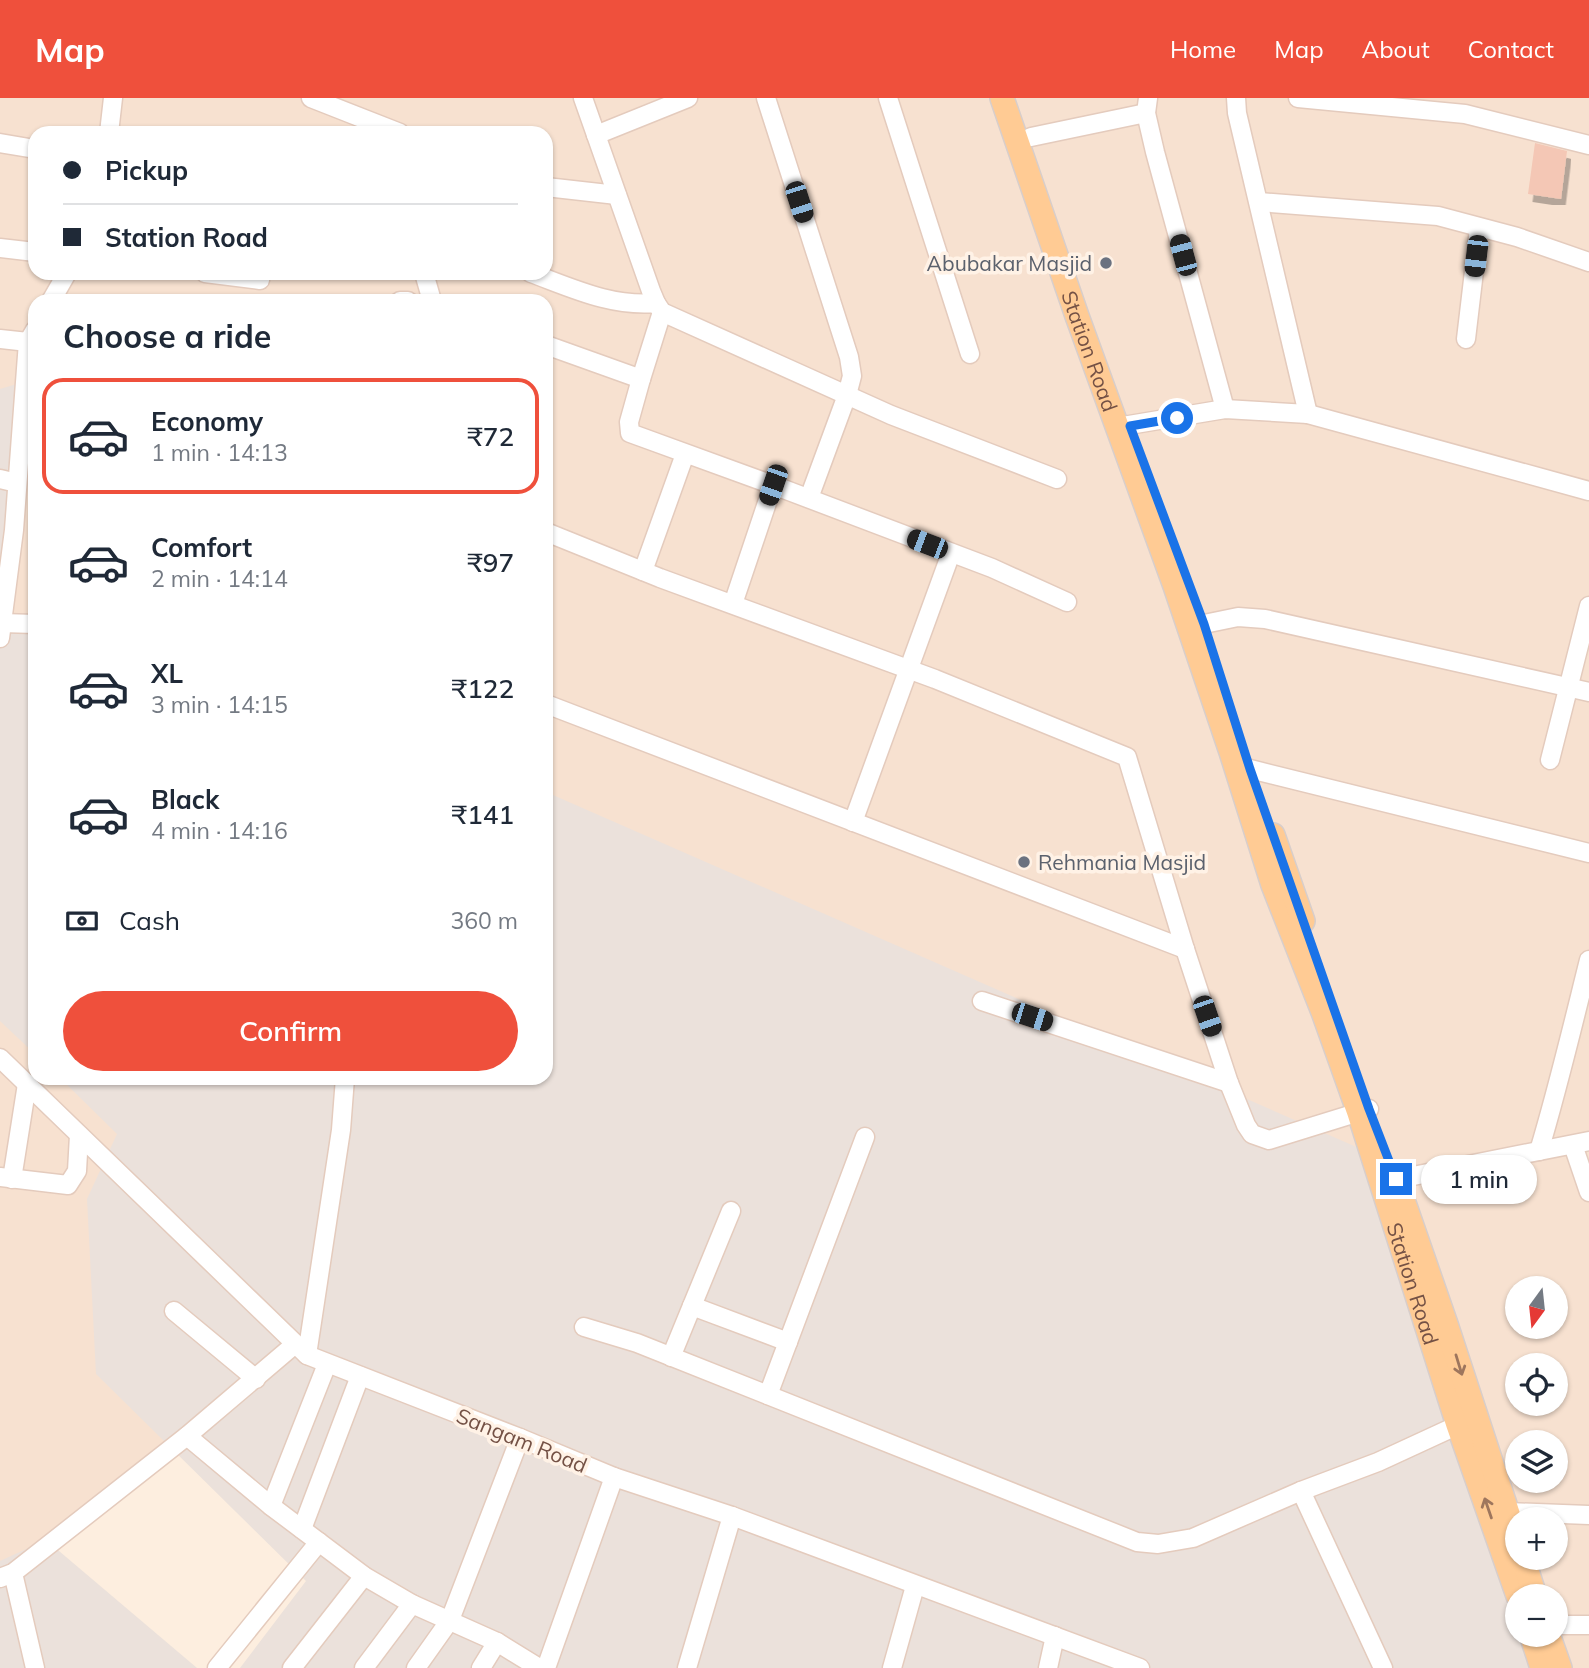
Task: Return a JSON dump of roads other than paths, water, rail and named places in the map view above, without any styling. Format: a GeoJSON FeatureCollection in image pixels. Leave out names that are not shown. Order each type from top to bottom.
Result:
{"type":"FeatureCollection","features":[{"type":"Feature","properties":{"kind":"main road","name":"Station Road"},"geometry":{"type":"LineString","coordinates":[[1002,98],[1123,427],[1204,624],[1364,1111],[1446,1324],[1467,1421],[1515,1584]]}},
{"type":"Feature","properties":{"kind":"main road","name":"Station Road"},"geometry":{"type":"LineString","coordinates":[[1017,98],[1273,885],[1364,1111]]}},
{"type":"Feature","properties":{"kind":"main road","name":"Station Road"},"geometry":{"type":"LineString","coordinates":[[1467,1421],[1506,1507]]}},
{"type":"Feature","properties":{"kind":"main road"},"geometry":{"type":"LineString","coordinates":[[1535,1647],[1542,1668]]}},
{"type":"Feature","properties":{"kind":"main road"},"geometry":{"type":"LineString","coordinates":[[1553,1647],[1560,1668]]}},
{"type":"Feature","properties":{"kind":"street"},"geometry":{"type":"LineString","coordinates":[[110,126],[113,98]]}},
{"type":"Feature","properties":{"kind":"street"},"geometry":{"type":"LineString","coordinates":[[311,98],[382,126]]}},
{"type":"Feature","properties":{"kind":"street"},"geometry":{"type":"LineString","coordinates":[[583,98],[659,308],[629,422],[630,433],[992,568],[1067,602]]}},
{"type":"Feature","properties":{"kind":"street"},"geometry":{"type":"LineString","coordinates":[[596,135],[688,98]]}},
{"type":"Feature","properties":{"kind":"street"},"geometry":{"type":"LineString","coordinates":[[766,98],[849,357],[852,376],[809,498]]}},
{"type":"Feature","properties":{"kind":"street"},"geometry":{"type":"LineString","coordinates":[[888,98],[970,354]]}},
{"type":"Feature","properties":{"kind":"street"},"geometry":{"type":"LineString","coordinates":[[1236,98],[1237,113],[1308,414]]}},
{"type":"Feature","properties":{"kind":"street"},"geometry":{"type":"LineString","coordinates":[[1298,98],[1465,114],[1589,145]]}},
{"type":"Feature","properties":{"kind":"street"},"geometry":{"type":"LineString","coordinates":[[1031,137],[1147,105],[1225,409]]}},
{"type":"Feature","properties":{"kind":"street"},"geometry":{"type":"LineString","coordinates":[[0,143],[28,148]]}},
{"type":"Feature","properties":{"kind":"street"},"geometry":{"type":"LineString","coordinates":[[553,188],[617,195]]}},
{"type":"Feature","properties":{"kind":"street"},"geometry":{"type":"LineString","coordinates":[[1259,202],[1438,216],[1517,237],[1589,262]]}},
{"type":"Feature","properties":{"kind":"street"},"geometry":{"type":"LineString","coordinates":[[1466,338],[1479,229]]}},
{"type":"Feature","properties":{"kind":"street"},"geometry":{"type":"LineString","coordinates":[[0,248],[28,251]]}},
{"type":"Feature","properties":{"kind":"street"},"geometry":{"type":"LineString","coordinates":[[550,280],[601,299],[659,308],[891,415],[1057,479]]}},
{"type":"Feature","properties":{"kind":"street"},"geometry":{"type":"LineString","coordinates":[[0,339],[28,336]]}},
{"type":"Feature","properties":{"kind":"street"},"geometry":{"type":"LineString","coordinates":[[553,348],[641,379]]}},
{"type":"Feature","properties":{"kind":"street"},"geometry":{"type":"LineString","coordinates":[[28,361],[9,481],[1,630],[28,625]]}},
{"type":"Feature","properties":{"kind":"street"},"geometry":{"type":"LineString","coordinates":[[1123,427],[1225,409],[1308,414],[1589,491]]}},
{"type":"Feature","properties":{"kind":"street"},"geometry":{"type":"LineString","coordinates":[[643,571],[685,454]]}},
{"type":"Feature","properties":{"kind":"street"},"geometry":{"type":"LineString","coordinates":[[733,604],[773,485]]}},
{"type":"Feature","properties":{"kind":"street"},"geometry":{"type":"LineString","coordinates":[[553,535],[910,670],[1127,757],[1229,1083],[1252,1134],[1269,1140],[1364,1111]]}},
{"type":"Feature","properties":{"kind":"street"},"geometry":{"type":"LineString","coordinates":[[853,822],[951,553]]}},
{"type":"Feature","properties":{"kind":"street"},"geometry":{"type":"LineString","coordinates":[[1550,760],[1589,606]]}},
{"type":"Feature","properties":{"kind":"street"},"geometry":{"type":"LineString","coordinates":[[1204,624],[1238,617],[1265,619],[1589,692]]}},
{"type":"Feature","properties":{"kind":"street"},"geometry":{"type":"LineString","coordinates":[[553,707],[1185,949]]}},
{"type":"Feature","properties":{"kind":"street"},"geometry":{"type":"LineString","coordinates":[[1250,769],[1589,853]]}},
{"type":"Feature","properties":{"kind":"street"},"geometry":{"type":"LineString","coordinates":[[1539,1151],[1560,1082],[1589,960]]}},
{"type":"Feature","properties":{"kind":"street"},"geometry":{"type":"LineString","coordinates":[[982,1001],[1229,1083]]}},
{"type":"Feature","properties":{"kind":"street","name":"Sangam Road"},"geometry":{"type":"LineString","coordinates":[[0,1058],[301,1350],[327,1364],[614,1477],[732,1516],[1140,1668]]}},
{"type":"Feature","properties":{"kind":"street"},"geometry":{"type":"LineString","coordinates":[[27,1084],[6,1178],[68,1185],[77,1171],[79,1136]]}},
{"type":"Feature","properties":{"kind":"street"},"geometry":{"type":"LineString","coordinates":[[35,1668],[6,1576],[256,1379],[301,1350],[341,1130],[344,1085]]}},
{"type":"Feature","properties":{"kind":"street"},"geometry":{"type":"LineString","coordinates":[[768,1395],[865,1137]]}},
{"type":"Feature","properties":{"kind":"street"},"geometry":{"type":"LineString","coordinates":[[1389,1181],[1581,1143],[1589,1192]]}},
{"type":"Feature","properties":{"kind":"street"},"geometry":{"type":"LineString","coordinates":[[671,1357],[731,1210]]}},
{"type":"Feature","properties":{"kind":"street"},"geometry":{"type":"LineString","coordinates":[[692,1306],[788,1342]]}},
{"type":"Feature","properties":{"kind":"street"},"geometry":{"type":"LineString","coordinates":[[174,1311],[256,1379]]}},
{"type":"Feature","properties":{"kind":"street"},"geometry":{"type":"LineString","coordinates":[[584,1326],[610,1333],[1137,1542],[1158,1544],[1193,1538],[1301,1491],[1378,1462],[1467,1421]]}},
{"type":"Feature","properties":{"kind":"street"},"geometry":{"type":"LineString","coordinates":[[271,1506],[327,1364]]}},
{"type":"Feature","properties":{"kind":"street"},"geometry":{"type":"LineString","coordinates":[[302,1529],[360,1376]]}},
{"type":"Feature","properties":{"kind":"street"},"geometry":{"type":"LineString","coordinates":[[187,1436],[271,1506],[364,1576],[412,1604],[497,1642],[539,1668]]}},
{"type":"Feature","properties":{"kind":"street"},"geometry":{"type":"LineString","coordinates":[[416,1668],[450,1620],[520,1438]]}},
{"type":"Feature","properties":{"kind":"street"},"geometry":{"type":"LineString","coordinates":[[546,1668],[614,1477]]}},
{"type":"Feature","properties":{"kind":"street"},"geometry":{"type":"LineString","coordinates":[[1301,1491],[1383,1668]]}},
{"type":"Feature","properties":{"kind":"street"},"geometry":{"type":"LineString","coordinates":[[1568,1513],[1589,1514]]}},
{"type":"Feature","properties":{"kind":"street"},"geometry":{"type":"LineString","coordinates":[[687,1668],[732,1516]]}},
{"type":"Feature","properties":{"kind":"street"},"geometry":{"type":"LineString","coordinates":[[217,1668],[319,1542]]}},
{"type":"Feature","properties":{"kind":"street"},"geometry":{"type":"LineString","coordinates":[[292,1668],[364,1576]]}},
{"type":"Feature","properties":{"kind":"street"},"geometry":{"type":"LineString","coordinates":[[892,1668],[915,1586]]}},
{"type":"Feature","properties":{"kind":"street"},"geometry":{"type":"LineString","coordinates":[[363,1668],[412,1604]]}},
{"type":"Feature","properties":{"kind":"street"},"geometry":{"type":"LineString","coordinates":[[1568,1625],[1589,1625]]}},
{"type":"Feature","properties":{"kind":"street"},"geometry":{"type":"LineString","coordinates":[[1048,1668],[1055,1636]]}},
{"type":"Feature","properties":{"kind":"street"},"geometry":{"type":"LineString","coordinates":[[481,1668],[497,1642]]}},
{"type":"Feature","properties":{"kind":"place","name":"Abubakar Masjid"},"geometry":{"type":"Point","coordinates":[1106,263]}},
{"type":"Feature","properties":{"kind":"place","name":"Rehmania Masjid"},"geometry":{"type":"Point","coordinates":[1024,862]}}]}
